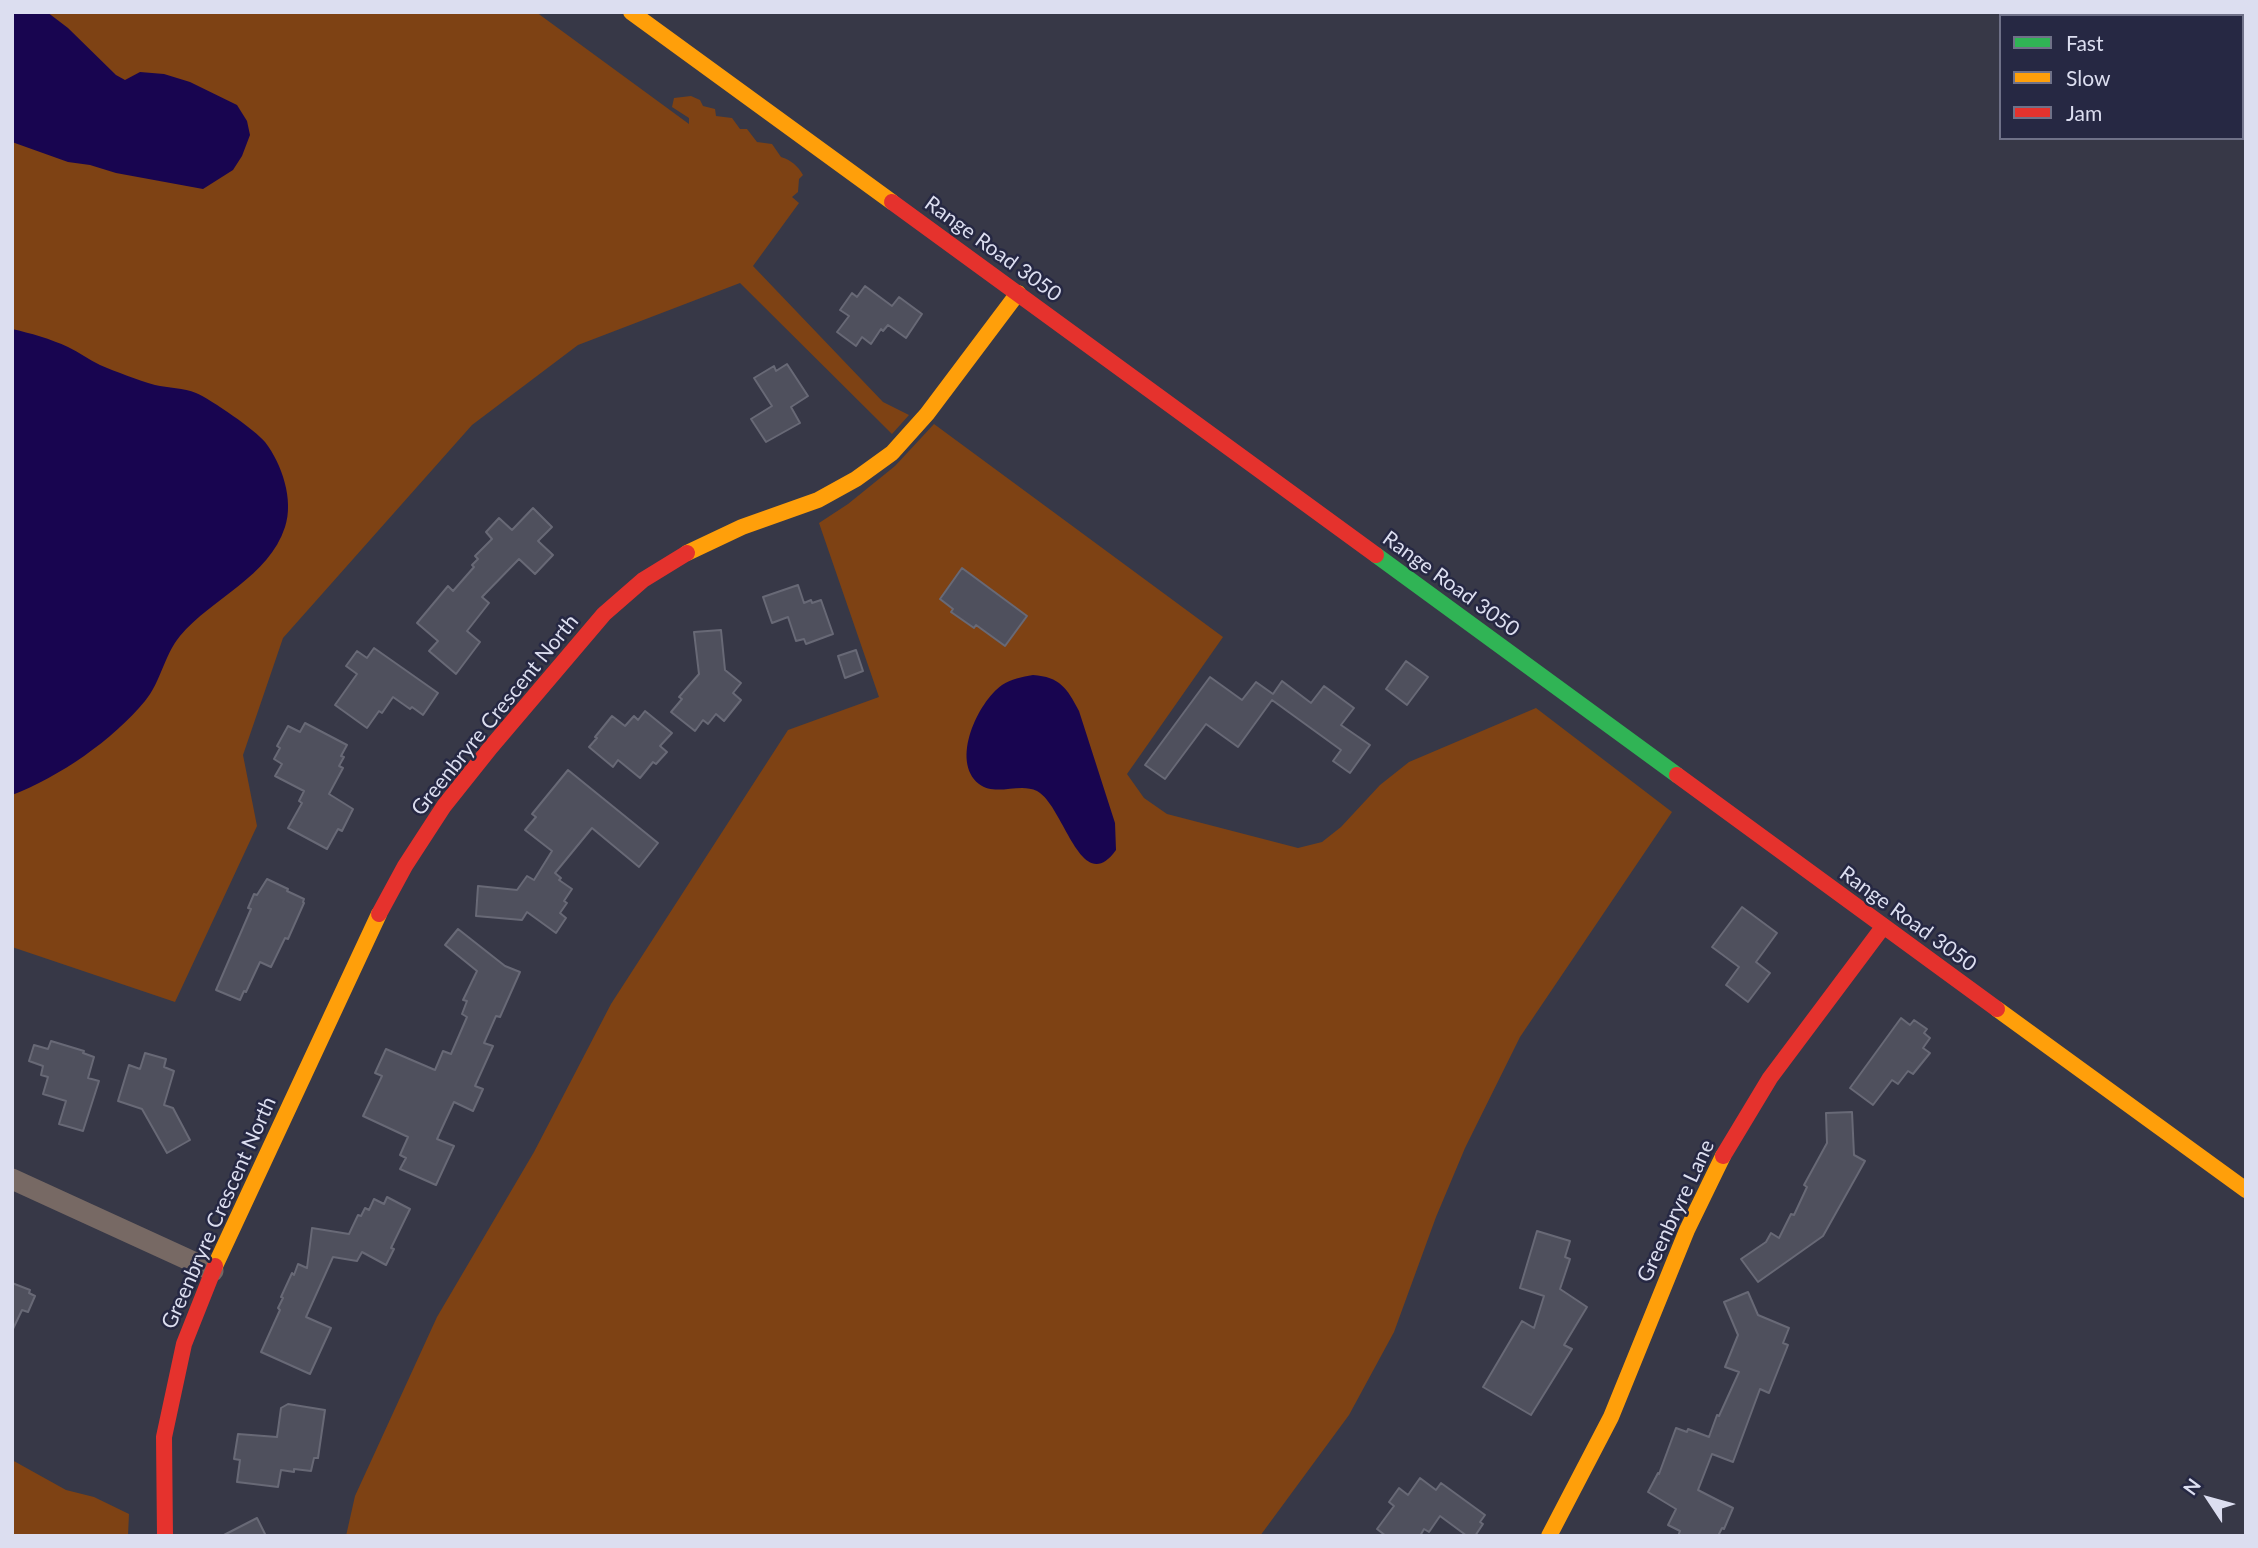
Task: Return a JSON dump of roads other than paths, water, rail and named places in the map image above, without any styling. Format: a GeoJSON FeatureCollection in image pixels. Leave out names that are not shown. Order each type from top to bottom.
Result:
{"type":"FeatureCollection","features":[{"type":"Feature","properties":{"kind":"street","name":"Range Road 3050"},"geometry":{"type":"LineString","coordinates":[[631,12],[2246,1190]]}},
{"type":"Feature","properties":{"kind":"street","name":"Greenbryre Crescent North"},"geometry":{"type":"LineString","coordinates":[[164,1536],[164,1437],[184,1344],[213,1271],[370,930],[405,866],[444,806],[604,614],[643,580],[690,551],[742,527],[818,500],[856,479],[892,453],[927,414],[1018,293]]}},
{"type":"Feature","properties":{"kind":"street","name":"Greenbryre Lane"},"geometry":{"type":"LineString","coordinates":[[1549,1536],[1580,1480],[1618,1400],[1681,1243],[1714,1172],[1787,1055],[1883,927]]}},
{"type":"Feature","properties":{"kind":"street"},"geometry":{"type":"LineString","coordinates":[[12,1179],[213,1271]]}}]}
